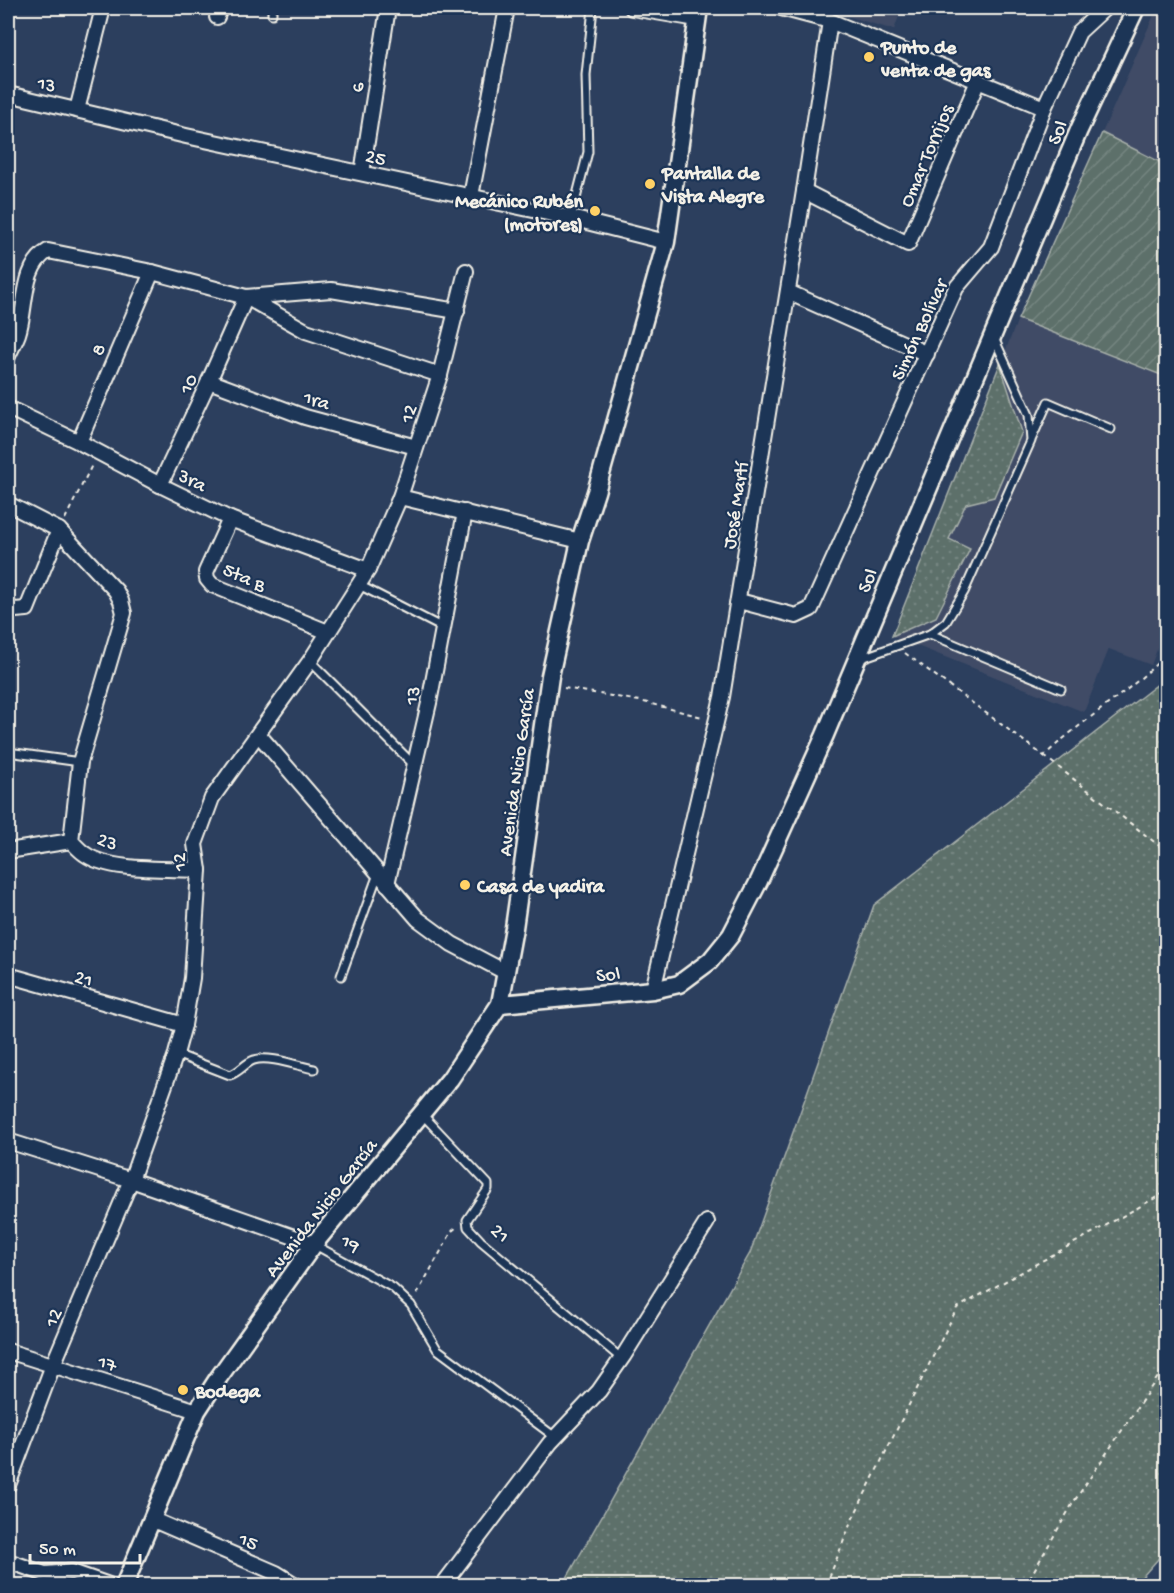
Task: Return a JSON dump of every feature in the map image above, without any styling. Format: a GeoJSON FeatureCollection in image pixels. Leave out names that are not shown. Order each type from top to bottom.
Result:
{"type":"FeatureCollection","features":[{"type":"Feature","properties":{"kind":"street"},"geometry":{"type":"LineString","coordinates":[[77,110],[104,8]]}},
{"type":"Feature","properties":{"kind":"street","name":"6"},"geometry":{"type":"LineString","coordinates":[[362,173],[388,8]]}},
{"type":"Feature","properties":{"kind":"street"},"geometry":{"type":"LineString","coordinates":[[471,196],[507,8]]}},
{"type":"Feature","properties":{"kind":"street"},"geometry":{"type":"LineString","coordinates":[[632,8],[698,13]]}},
{"type":"Feature","properties":{"kind":"street"},"geometry":{"type":"LineString","coordinates":[[781,8],[830,21],[1044,108]]}},
{"type":"Feature","properties":{"kind":"street","name":"Simón Bolívar"},"geometry":{"type":"LineString","coordinates":[[739,601],[796,616],[811,609],[956,288],[991,247],[1044,108],[1079,32],[1105,8]]}},
{"type":"Feature","properties":{"kind":"street","name":"Sol"},"geometry":{"type":"LineString","coordinates":[[500,1004],[653,990],[679,984],[710,962],[731,935],[759,881],[825,735],[1079,130],[1136,8]]}},
{"type":"Feature","properties":{"kind":"street","name":"Avenida Nicio García"},"geometry":{"type":"LineString","coordinates":[[124,1586],[197,1411],[314,1244],[450,1079],[500,1004],[507,973],[549,685],[580,541],[596,492],[666,242],[698,13]]}},
{"type":"Feature","properties":{"kind":"street","name":"José Martí"},"geometry":{"type":"LineString","coordinates":[[653,990],[716,721],[739,601],[830,21]]}},
{"type":"Feature","properties":{"kind":"street","name":"Omar Torrijos"},"geometry":{"type":"LineString","coordinates":[[804,191],[908,244],[978,81]]}},
{"type":"Feature","properties":{"kind":"street","name":"13"},"geometry":{"type":"LineString","coordinates":[[8,94],[77,110]]}},
{"type":"Feature","properties":{"kind":"street","name":"25"},"geometry":{"type":"LineString","coordinates":[[77,110],[186,136],[571,218],[666,242]]}},
{"type":"Feature","properties":{"kind":"street"},"geometry":{"type":"LineString","coordinates":[[8,356],[18,334],[32,265],[39,256],[48,251],[152,272],[246,297],[306,331],[440,375]]}},
{"type":"Feature","properties":{"kind":"street","name":"12"},"geometry":{"type":"LineString","coordinates":[[8,1485],[53,1365],[131,1180],[176,1054],[184,1026],[192,978],[199,870],[195,844],[212,798],[310,661],[368,570],[400,497],[417,447],[440,375],[466,271]]}},
{"type":"Feature","properties":{"kind":"street","name":"8"},"geometry":{"type":"LineString","coordinates":[[79,442],[152,272]]}},
{"type":"Feature","properties":{"kind":"street"},"geometry":{"type":"LineString","coordinates":[[246,297],[331,290],[457,311]]}},
{"type":"Feature","properties":{"kind":"street"},"geometry":{"type":"LineString","coordinates":[[788,292],[927,354]]}},
{"type":"Feature","properties":{"kind":"street","name":"10"},"geometry":{"type":"LineString","coordinates":[[160,485],[246,297]]}},
{"type":"Feature","properties":{"kind":"street","name":"1ra"},"geometry":{"type":"LineString","coordinates":[[209,381],[305,417],[417,447]]}},
{"type":"Feature","properties":{"kind":"street","name":"3ra"},"geometry":{"type":"LineString","coordinates":[[8,408],[230,519],[368,570]]}},
{"type":"Feature","properties":{"kind":"street"},"geometry":{"type":"LineString","coordinates":[[400,497],[580,541]]}},
{"type":"Feature","properties":{"kind":"street"},"geometry":{"type":"LineString","coordinates":[[8,504],[59,530],[116,591],[124,613],[80,762],[71,841]]}},
{"type":"Feature","properties":{"kind":"street","name":"13"},"geometry":{"type":"LineString","coordinates":[[383,879],[416,767],[465,512]]}},
{"type":"Feature","properties":{"kind":"street","name":"5ta B"},"geometry":{"type":"LineString","coordinates":[[230,519],[206,572],[207,579],[212,585],[328,632]]}},
{"type":"Feature","properties":{"kind":"street"},"geometry":{"type":"LineString","coordinates":[[8,607],[15,610],[27,609],[59,530]]}},
{"type":"Feature","properties":{"kind":"street"},"geometry":{"type":"LineString","coordinates":[[259,735],[418,919],[452,944],[507,973]]}},
{"type":"Feature","properties":{"kind":"street","name":"23"},"geometry":{"type":"LineString","coordinates":[[8,851],[71,841],[85,854],[100,861],[127,867],[199,870]]}},
{"type":"Feature","properties":{"kind":"street","name":"21"},"geometry":{"type":"LineString","coordinates":[[8,975],[184,1026]]}},
{"type":"Feature","properties":{"kind":"street","name":"19"},"geometry":{"type":"LineString","coordinates":[[8,1141],[131,1180],[314,1244]]}},
{"type":"Feature","properties":{"kind":"street"},"geometry":{"type":"LineString","coordinates":[[442,1586],[555,1437],[598,1391],[622,1359],[707,1222]]}},
{"type":"Feature","properties":{"kind":"street","name":"17"},"geometry":{"type":"LineString","coordinates":[[8,1352],[197,1411]]}},
{"type":"Feature","properties":{"kind":"street","name":"15"},"geometry":{"type":"LineString","coordinates":[[151,1519],[276,1573],[297,1586]]}},
{"type":"Feature","properties":{"kind":"street"},"geometry":{"type":"LineString","coordinates":[[8,1561],[45,1574],[72,1572],[112,1586]]}},
{"type":"Feature","properties":{"kind":"lane"},"geometry":{"type":"LineString","coordinates":[[571,218],[588,152],[586,75],[593,8]]}},
{"type":"Feature","properties":{"kind":"lane"},"geometry":{"type":"LineString","coordinates":[[993,336],[1029,415],[1031,441]]}},
{"type":"Feature","properties":{"kind":"lane"},"geometry":{"type":"LineString","coordinates":[[855,661],[930,634],[946,622],[964,592],[1048,402],[1111,429]]}},
{"type":"Feature","properties":{"kind":"lane"},"geometry":{"type":"LineString","coordinates":[[359,585],[443,628]]}},
{"type":"Feature","properties":{"kind":"lane"},"geometry":{"type":"LineString","coordinates":[[930,634],[1061,689]]}},
{"type":"Feature","properties":{"kind":"lane"},"geometry":{"type":"LineString","coordinates":[[310,661],[416,767]]}},
{"type":"Feature","properties":{"kind":"lane"},"geometry":{"type":"LineString","coordinates":[[8,752],[80,762]]}},
{"type":"Feature","properties":{"kind":"lane"},"geometry":{"type":"LineString","coordinates":[[341,976],[383,879]]}},
{"type":"Feature","properties":{"kind":"lane"},"geometry":{"type":"LineString","coordinates":[[176,1054],[230,1075],[237,1073],[251,1061],[262,1058],[314,1069]]}},
{"type":"Feature","properties":{"kind":"lane","name":"21"},"geometry":{"type":"LineString","coordinates":[[422,1114],[488,1184],[488,1189],[467,1220],[468,1227],[481,1241],[622,1359]]}},
{"type":"Feature","properties":{"kind":"lane","name":"19"},"geometry":{"type":"LineString","coordinates":[[314,1244],[393,1288],[411,1305],[437,1349],[555,1437]]}},
{"type":"Feature","properties":{"kind":"path"},"geometry":{"type":"LineString","coordinates":[[59,530],[98,452]]}},
{"type":"Feature","properties":{"kind":"path"},"geometry":{"type":"LineString","coordinates":[[896,646],[1167,851]]}},
{"type":"Feature","properties":{"kind":"path"},"geometry":{"type":"LineString","coordinates":[[1044,756],[1063,737],[1152,670],[1167,654]]}},
{"type":"Feature","properties":{"kind":"path"},"geometry":{"type":"LineString","coordinates":[[549,685],[640,701],[716,721]]}},
{"type":"Feature","properties":{"kind":"path"},"geometry":{"type":"LineString","coordinates":[[826,1586],[851,1522],[957,1308],[1167,1191]]}},
{"type":"Feature","properties":{"kind":"path"},"geometry":{"type":"LineString","coordinates":[[411,1305],[452,1231],[467,1220]]}},
{"type":"Feature","properties":{"kind":"path"},"geometry":{"type":"LineString","coordinates":[[1025,1586],[1073,1503],[1167,1365]]}},
{"type":"Feature","properties":{"kind":"shaded area"},"geometry":{"type":"Polygon","coordinates":[[[820,8],[902,8],[894,30],[820,8]]]}},
{"type":"Feature","properties":{"kind":"shaded area"},"geometry":{"type":"Polygon","coordinates":[[[1157,8],[1166,8],[1166,165],[1102,133],[1157,8]]]}},
{"type":"Feature","properties":{"kind":"shaded area"},"geometry":{"type":"Polygon","coordinates":[[[1018,319],[1166,377],[1166,627],[1151,665],[1109,649],[1084,712],[892,636],[1018,319]]]}},
{"type":"Feature","properties":{"kind":"green space"},"geometry":{"type":"Polygon","coordinates":[[[1102,133],[1166,165],[1166,377],[1018,319],[1102,133]]]}},
{"type":"Feature","properties":{"kind":"green space"},"geometry":{"type":"Polygon","coordinates":[[[1000,364],[1022,432],[994,497],[966,504],[949,539],[970,549],[936,617],[892,636],[1000,364]]]}},
{"type":"Feature","properties":{"kind":"green space"},"geometry":{"type":"Polygon","coordinates":[[[1166,674],[1166,1550],[1135,1585],[563,1585],[750,1253],[874,905],[1159,683],[1166,674]]]}},
{"type":"Feature","properties":{"kind":"place","name":"Punto de venta de gas"},"geometry":{"type":"Point","coordinates":[869,57]}},
{"type":"Feature","properties":{"kind":"place","name":"Pantalla de Vista Alegre"},"geometry":{"type":"Point","coordinates":[650,184]}},
{"type":"Feature","properties":{"kind":"place","name":"Mecánico Rubén (motores)"},"geometry":{"type":"Point","coordinates":[595,211]}},
{"type":"Feature","properties":{"kind":"place","name":"Casa de yadira"},"geometry":{"type":"Point","coordinates":[465,885]}},
{"type":"Feature","properties":{"kind":"place","name":"Bodega"},"geometry":{"type":"Point","coordinates":[183,1390]}}]}
